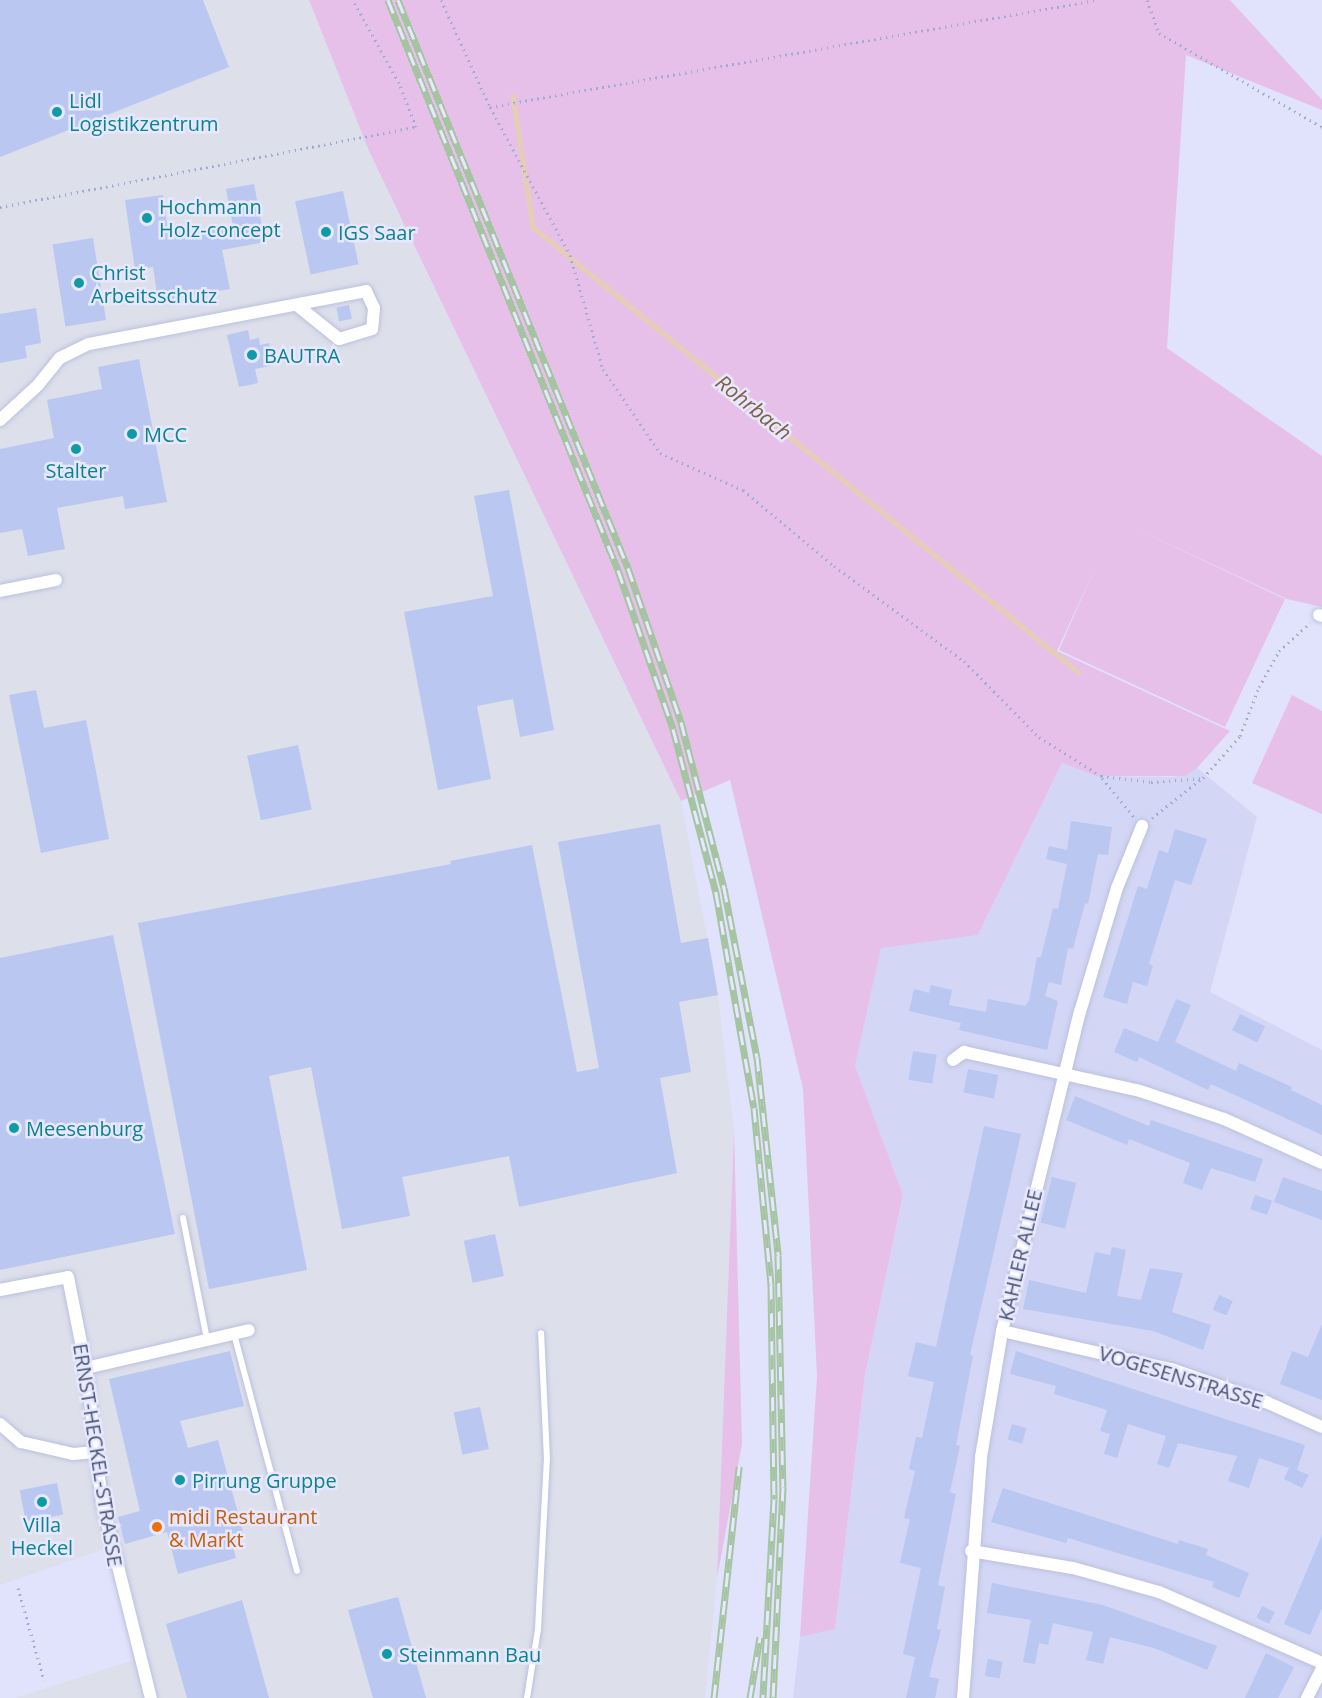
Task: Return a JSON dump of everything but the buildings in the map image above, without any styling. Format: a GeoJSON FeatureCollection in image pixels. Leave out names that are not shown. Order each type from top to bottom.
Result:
{"type":"FeatureCollection","features":[{"type":"Feature","properties":{"kind":"street"},"geometry":{"type":"LineString","coordinates":[[0,420],[38,386],[60,358],[89,344],[298,306],[366,291],[374,308],[372,329],[339,339],[298,306]]}},
{"type":"Feature","properties":{"kind":"street"},"geometry":{"type":"LineString","coordinates":[[0,591],[56,580]]}},
{"type":"Feature","properties":{"kind":"street","name":"KAHLER ALLEE"},"geometry":{"type":"LineString","coordinates":[[963,1698],[971,1551],[981,1457],[1002,1331],[1097,950],[1142,826]]}},
{"type":"Feature","properties":{"kind":"street"},"geometry":{"type":"LineString","coordinates":[[953,1060],[964,1052],[1140,1091],[1224,1119],[1322,1163]]}},
{"type":"Feature","properties":{"kind":"street","name":"ERNST-HECKEL-STRASSE"},"geometry":{"type":"LineString","coordinates":[[0,1290],[68,1277],[86,1368],[96,1452],[113,1557],[151,1698]]}},
{"type":"Feature","properties":{"kind":"street"},"geometry":{"type":"LineString","coordinates":[[86,1368],[249,1330]]}},
{"type":"Feature","properties":{"kind":"street","name":"VOGESENSTRASSE"},"geometry":{"type":"LineString","coordinates":[[1002,1331],[1171,1369],[1266,1402],[1322,1427]]}},
{"type":"Feature","properties":{"kind":"street"},"geometry":{"type":"LineString","coordinates":[[0,1424],[21,1442],[73,1454],[96,1452]]}},
{"type":"Feature","properties":{"kind":"street"},"geometry":{"type":"LineString","coordinates":[[971,1551],[1073,1568],[1159,1592],[1322,1663]]}},
{"type":"Feature","properties":{"kind":"street"},"geometry":{"type":"LineString","coordinates":[[1307,1698],[1322,1668]]}},
{"type":"Feature","properties":{"kind":"lane"},"geometry":{"type":"LineString","coordinates":[[183,1218],[207,1339]]}},
{"type":"Feature","properties":{"kind":"lane"},"geometry":{"type":"LineString","coordinates":[[527,1698],[538,1629],[547,1459],[541,1333]]}},
{"type":"Feature","properties":{"kind":"lane"},"geometry":{"type":"LineString","coordinates":[[234,1334],[297,1571]]}},
{"type":"Feature","properties":{"kind":"path"},"geometry":{"type":"LineString","coordinates":[[0,207],[416,127],[399,83],[353,0]]}},
{"type":"Feature","properties":{"kind":"path"},"geometry":{"type":"LineString","coordinates":[[441,0],[490,107],[570,255],[603,369],[660,453],[743,490],[834,566],[964,661],[1039,737],[1101,776],[1142,826],[1203,778],[1240,736],[1259,687],[1279,651],[1320,616]]}},
{"type":"Feature","properties":{"kind":"path"},"geometry":{"type":"LineString","coordinates":[[490,107],[1096,0]]}},
{"type":"Feature","properties":{"kind":"path"},"geometry":{"type":"LineString","coordinates":[[1147,0],[1159,33],[1322,127]]}},
{"type":"Feature","properties":{"kind":"path"},"geometry":{"type":"LineString","coordinates":[[1101,776],[1150,782],[1203,778]]}},
{"type":"Feature","properties":{"kind":"path"},"geometry":{"type":"LineString","coordinates":[[18,1587],[44,1680]]}},
{"type":"Feature","properties":{"kind":"shaded area"},"geometry":{"type":"Polygon","coordinates":[[[0,0],[309,0],[369,151],[681,801],[718,995],[734,1131],[717,1578],[705,1698],[15,1698],[137,1659],[105,1549],[0,1585],[0,0]]]}},
{"type":"Feature","properties":{"kind":"shaded area"},"geometry":{"type":"Polygon","coordinates":[[[309,0],[1230,0],[1322,100],[1322,110],[1186,55],[1167,348],[1322,456],[1322,607],[1287,599],[1130,526],[1285,599],[1225,727],[1059,650],[1094,570],[1057,651],[1230,731],[1197,768],[1185,776],[1096,776],[1062,763],[978,935],[881,948],[855,1066],[903,1195],[865,1375],[835,1629],[800,1637],[817,1376],[803,1089],[730,780],[681,801],[369,151],[309,0]]]}},
{"type":"Feature","properties":{"kind":"shaded area"},"geometry":{"type":"Polygon","coordinates":[[[1292,695],[1322,711],[1322,814],[1252,783],[1292,695]]]}},
{"type":"Feature","properties":{"kind":"shaded area"},"geometry":{"type":"Polygon","coordinates":[[[1062,763],[1096,776],[1174,777],[1197,768],[1257,817],[1210,992],[1322,1050],[1322,1698],[793,1698],[800,1637],[835,1629],[865,1375],[903,1196],[855,1066],[881,947],[978,935],[1062,763]]]}},
{"type":"Feature","properties":{"kind":"shaded area"},"geometry":{"type":"Polygon","coordinates":[[[734,1131],[742,1444],[717,1578],[734,1131]]]}},
{"type":"Feature","properties":{"kind":"waterway","name":"Rohrbach"},"geometry":{"type":"LineString","coordinates":[[513,96],[533,227],[1078,672]]}},
{"type":"Feature","properties":{"kind":"railway"},"geometry":{"type":"LineString","coordinates":[[388,0],[618,570],[673,729],[716,893],[754,1108],[771,1285],[774,1499],[763,1698]]}},
{"type":"Feature","properties":{"kind":"railway"},"geometry":{"type":"LineString","coordinates":[[398,0],[628,568],[681,722],[724,888],[757,1057],[778,1255],[783,1487],[773,1698]]}},
{"type":"Feature","properties":{"kind":"railway"},"geometry":{"type":"LineString","coordinates":[[714,1698],[739,1466]]}},
{"type":"Feature","properties":{"kind":"railway"},"geometry":{"type":"LineString","coordinates":[[750,1698],[760,1637]]}},
{"type":"Feature","properties":{"kind":"place","name":"Lidl Logistikzentrum"},"geometry":{"type":"Point","coordinates":[57,112]}},
{"type":"Feature","properties":{"kind":"place","name":"Hochmann Holz-concept"},"geometry":{"type":"Point","coordinates":[147,218]}},
{"type":"Feature","properties":{"kind":"place","name":"IGS Saar"},"geometry":{"type":"Point","coordinates":[326,232]}},
{"type":"Feature","properties":{"kind":"place","name":"Christ Arbeitsschutz"},"geometry":{"type":"Point","coordinates":[79,283]}},
{"type":"Feature","properties":{"kind":"place","name":"BAUTRA"},"geometry":{"type":"Point","coordinates":[252,355]}},
{"type":"Feature","properties":{"kind":"place","name":"MCC"},"geometry":{"type":"Point","coordinates":[132,434]}},
{"type":"Feature","properties":{"kind":"place","name":"Stalter"},"geometry":{"type":"Point","coordinates":[76,449]}},
{"type":"Feature","properties":{"kind":"place","name":"Meesenburg"},"geometry":{"type":"Point","coordinates":[14,1128]}},
{"type":"Feature","properties":{"kind":"place","name":"Pirrung Gruppe"},"geometry":{"type":"Point","coordinates":[180,1480]}},
{"type":"Feature","properties":{"kind":"place","name":"Villa Heckel"},"geometry":{"type":"Point","coordinates":[42,1502]}},
{"type":"Feature","properties":{"kind":"place","name":"midi Restaurant & Markt"},"geometry":{"type":"Point","coordinates":[157,1527]}},
{"type":"Feature","properties":{"kind":"place","name":"Steinmann Bau"},"geometry":{"type":"Point","coordinates":[387,1654]}}]}
